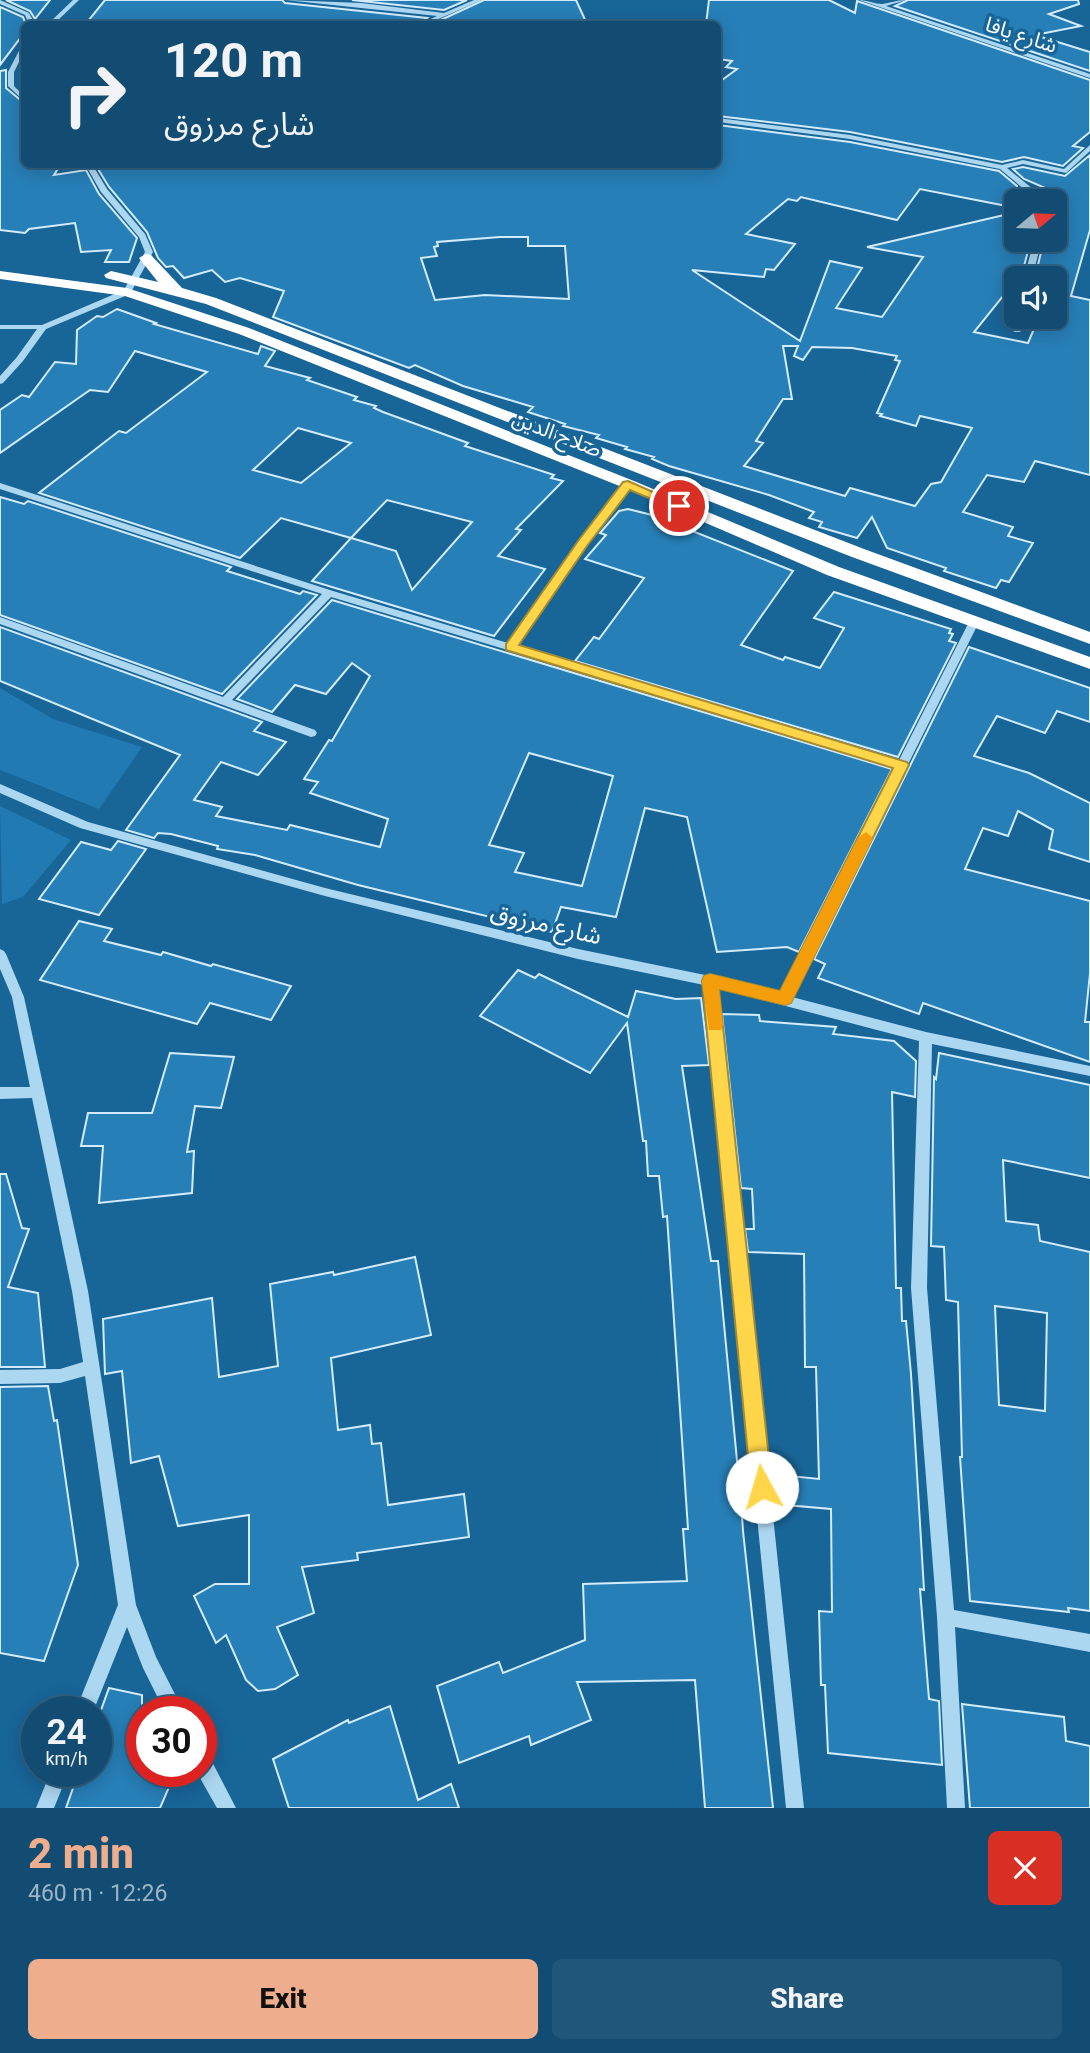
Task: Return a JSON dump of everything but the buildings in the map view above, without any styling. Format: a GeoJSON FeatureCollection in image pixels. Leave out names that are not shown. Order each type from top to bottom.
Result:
{"type":"FeatureCollection","features":[{"type":"Feature","properties":{"kind":"highway"},"geometry":{"type":"LineString","coordinates":[[146,258],[164,280],[183,293]]}},
{"type":"Feature","properties":{"kind":"highway","name":"صلاح الدين"},"geometry":{"type":"LineString","coordinates":[[0,262],[183,293],[219,304],[629,462],[858,554],[1090,638]]}},
{"type":"Feature","properties":{"kind":"highway","name":"صلاح الدين"},"geometry":{"type":"LineString","coordinates":[[0,275],[131,285],[628,484],[833,571],[1090,663]]}},
{"type":"Feature","properties":{"kind":"highway"},"geometry":{"type":"LineString","coordinates":[[609,477],[629,462]]}},
{"type":"Feature","properties":{"kind":"street"},"geometry":{"type":"LineString","coordinates":[[54,21],[76,0]]}},
{"type":"Feature","properties":{"kind":"street"},"geometry":{"type":"LineString","coordinates":[[288,0],[445,15]]}},
{"type":"Feature","properties":{"kind":"street"},"geometry":{"type":"LineString","coordinates":[[361,5],[371,0]]}},
{"type":"Feature","properties":{"kind":"street"},"geometry":{"type":"LineString","coordinates":[[430,21],[479,0]]}},
{"type":"Feature","properties":{"kind":"street","name":"شارع يافا"},"geometry":{"type":"LineString","coordinates":[[862,0],[1090,76]]}},
{"type":"Feature","properties":{"kind":"street"},"geometry":{"type":"LineString","coordinates":[[880,6],[904,0]]}},
{"type":"Feature","properties":{"kind":"street"},"geometry":{"type":"LineString","coordinates":[[0,2],[27,14],[30,21]]}},
{"type":"Feature","properties":{"kind":"street"},"geometry":{"type":"LineString","coordinates":[[21,53],[11,72],[11,86],[21,96]]}},
{"type":"Feature","properties":{"kind":"street"},"geometry":{"type":"LineString","coordinates":[[0,86],[11,86]]}},
{"type":"Feature","properties":{"kind":"street"},"geometry":{"type":"LineString","coordinates":[[721,120],[849,137],[1002,167],[1023,162],[1066,171],[1090,147]]}},
{"type":"Feature","properties":{"kind":"street"},"geometry":{"type":"LineString","coordinates":[[1002,167],[1030,189]]}},
{"type":"Feature","properties":{"kind":"street"},"geometry":{"type":"LineString","coordinates":[[0,327],[43,327],[131,285],[149,252],[142,236],[104,190],[90,168]]}},
{"type":"Feature","properties":{"kind":"street"},"geometry":{"type":"LineString","coordinates":[[0,381],[43,327]]}},
{"type":"Feature","properties":{"kind":"street"},"geometry":{"type":"LineString","coordinates":[[511,647],[582,544],[628,484]]}},
{"type":"Feature","properties":{"kind":"street"},"geometry":{"type":"LineString","coordinates":[[0,486],[329,593],[901,765]]}},
{"type":"Feature","properties":{"kind":"street"},"geometry":{"type":"LineString","coordinates":[[224,702],[329,593]]}},
{"type":"Feature","properties":{"kind":"street"},"geometry":{"type":"LineString","coordinates":[[0,620],[311,733]]}},
{"type":"Feature","properties":{"kind":"street"},"geometry":{"type":"LineString","coordinates":[[785,999],[974,622]]}},
{"type":"Feature","properties":{"kind":"street","name":"شارع مرزوق"},"geometry":{"type":"LineString","coordinates":[[0,788],[84,825],[325,892],[578,954],[785,999],[926,1037],[1090,1071]]}},
{"type":"Feature","properties":{"kind":"street"},"geometry":{"type":"LineString","coordinates":[[0,954],[18,997],[80,1291],[127,1605],[149,1662],[167,1696]]}},
{"type":"Feature","properties":{"kind":"street"},"geometry":{"type":"LineString","coordinates":[[710,981],[794,1808]]}},
{"type":"Feature","properties":{"kind":"street"},"geometry":{"type":"LineString","coordinates":[[926,1037],[919,1288],[946,1617],[956,1808]]}},
{"type":"Feature","properties":{"kind":"street"},"geometry":{"type":"LineString","coordinates":[[0,1093],[38,1092]]}},
{"type":"Feature","properties":{"kind":"street"},"geometry":{"type":"LineString","coordinates":[[0,1377],[60,1376],[90,1367]]}},
{"type":"Feature","properties":{"kind":"street"},"geometry":{"type":"LineString","coordinates":[[90,1696],[127,1605]]}},
{"type":"Feature","properties":{"kind":"street"},"geometry":{"type":"LineString","coordinates":[[946,1617],[1090,1643]]}},
{"type":"Feature","properties":{"kind":"street"},"geometry":{"type":"LineString","coordinates":[[44,1808],[53,1787]]}},
{"type":"Feature","properties":{"kind":"street"},"geometry":{"type":"LineString","coordinates":[[215,1787],[226,1808]]}},
{"type":"Feature","properties":{"kind":"shaded area"},"geometry":{"type":"Polygon","coordinates":[[[0,688],[53,719],[142,747],[99,809],[0,770],[0,688]]]}},
{"type":"Feature","properties":{"kind":"shaded area"},"geometry":{"type":"Polygon","coordinates":[[[0,806],[71,840],[23,897],[2,904],[0,806]]]}},
{"type":"Feature","properties":{"kind":"slow traffic"},"geometry":{"type":"LineString","coordinates":[[715,1025],[710,981],[785,999],[866,838]]}},
{"type":"Feature","properties":{"kind":"route"},"geometry":{"type":"LineString","coordinates":[[679,506],[628,484],[582,544],[511,647],[901,765],[785,999],[710,981],[762,1487]]}}]}
